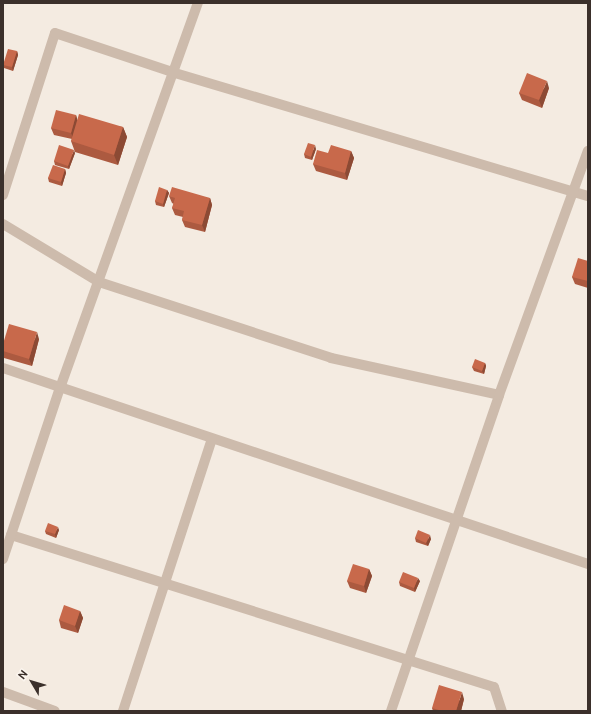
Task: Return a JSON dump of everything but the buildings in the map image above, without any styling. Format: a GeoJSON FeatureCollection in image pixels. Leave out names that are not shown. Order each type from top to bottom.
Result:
{"type":"FeatureCollection","features":[{"type":"Feature","properties":{"kind":"street"},"geometry":{"type":"LineString","coordinates":[[3,559],[60,388],[175,73],[198,3]]}},
{"type":"Feature","properties":{"kind":"street"},"geometry":{"type":"LineString","coordinates":[[3,194],[56,33],[175,73],[588,196]]}},
{"type":"Feature","properties":{"kind":"street"},"geometry":{"type":"LineString","coordinates":[[392,711],[499,395],[588,151]]}},
{"type":"Feature","properties":{"kind":"street"},"geometry":{"type":"LineString","coordinates":[[3,224],[99,282],[331,358],[499,395]]}},
{"type":"Feature","properties":{"kind":"street"},"geometry":{"type":"LineString","coordinates":[[3,368],[588,564]]}},
{"type":"Feature","properties":{"kind":"street"},"geometry":{"type":"LineString","coordinates":[[123,711],[212,438]]}},
{"type":"Feature","properties":{"kind":"street"},"geometry":{"type":"LineString","coordinates":[[11,535],[494,687],[502,711]]}},
{"type":"Feature","properties":{"kind":"street"},"geometry":{"type":"LineString","coordinates":[[3,692],[55,711]]}}]}
